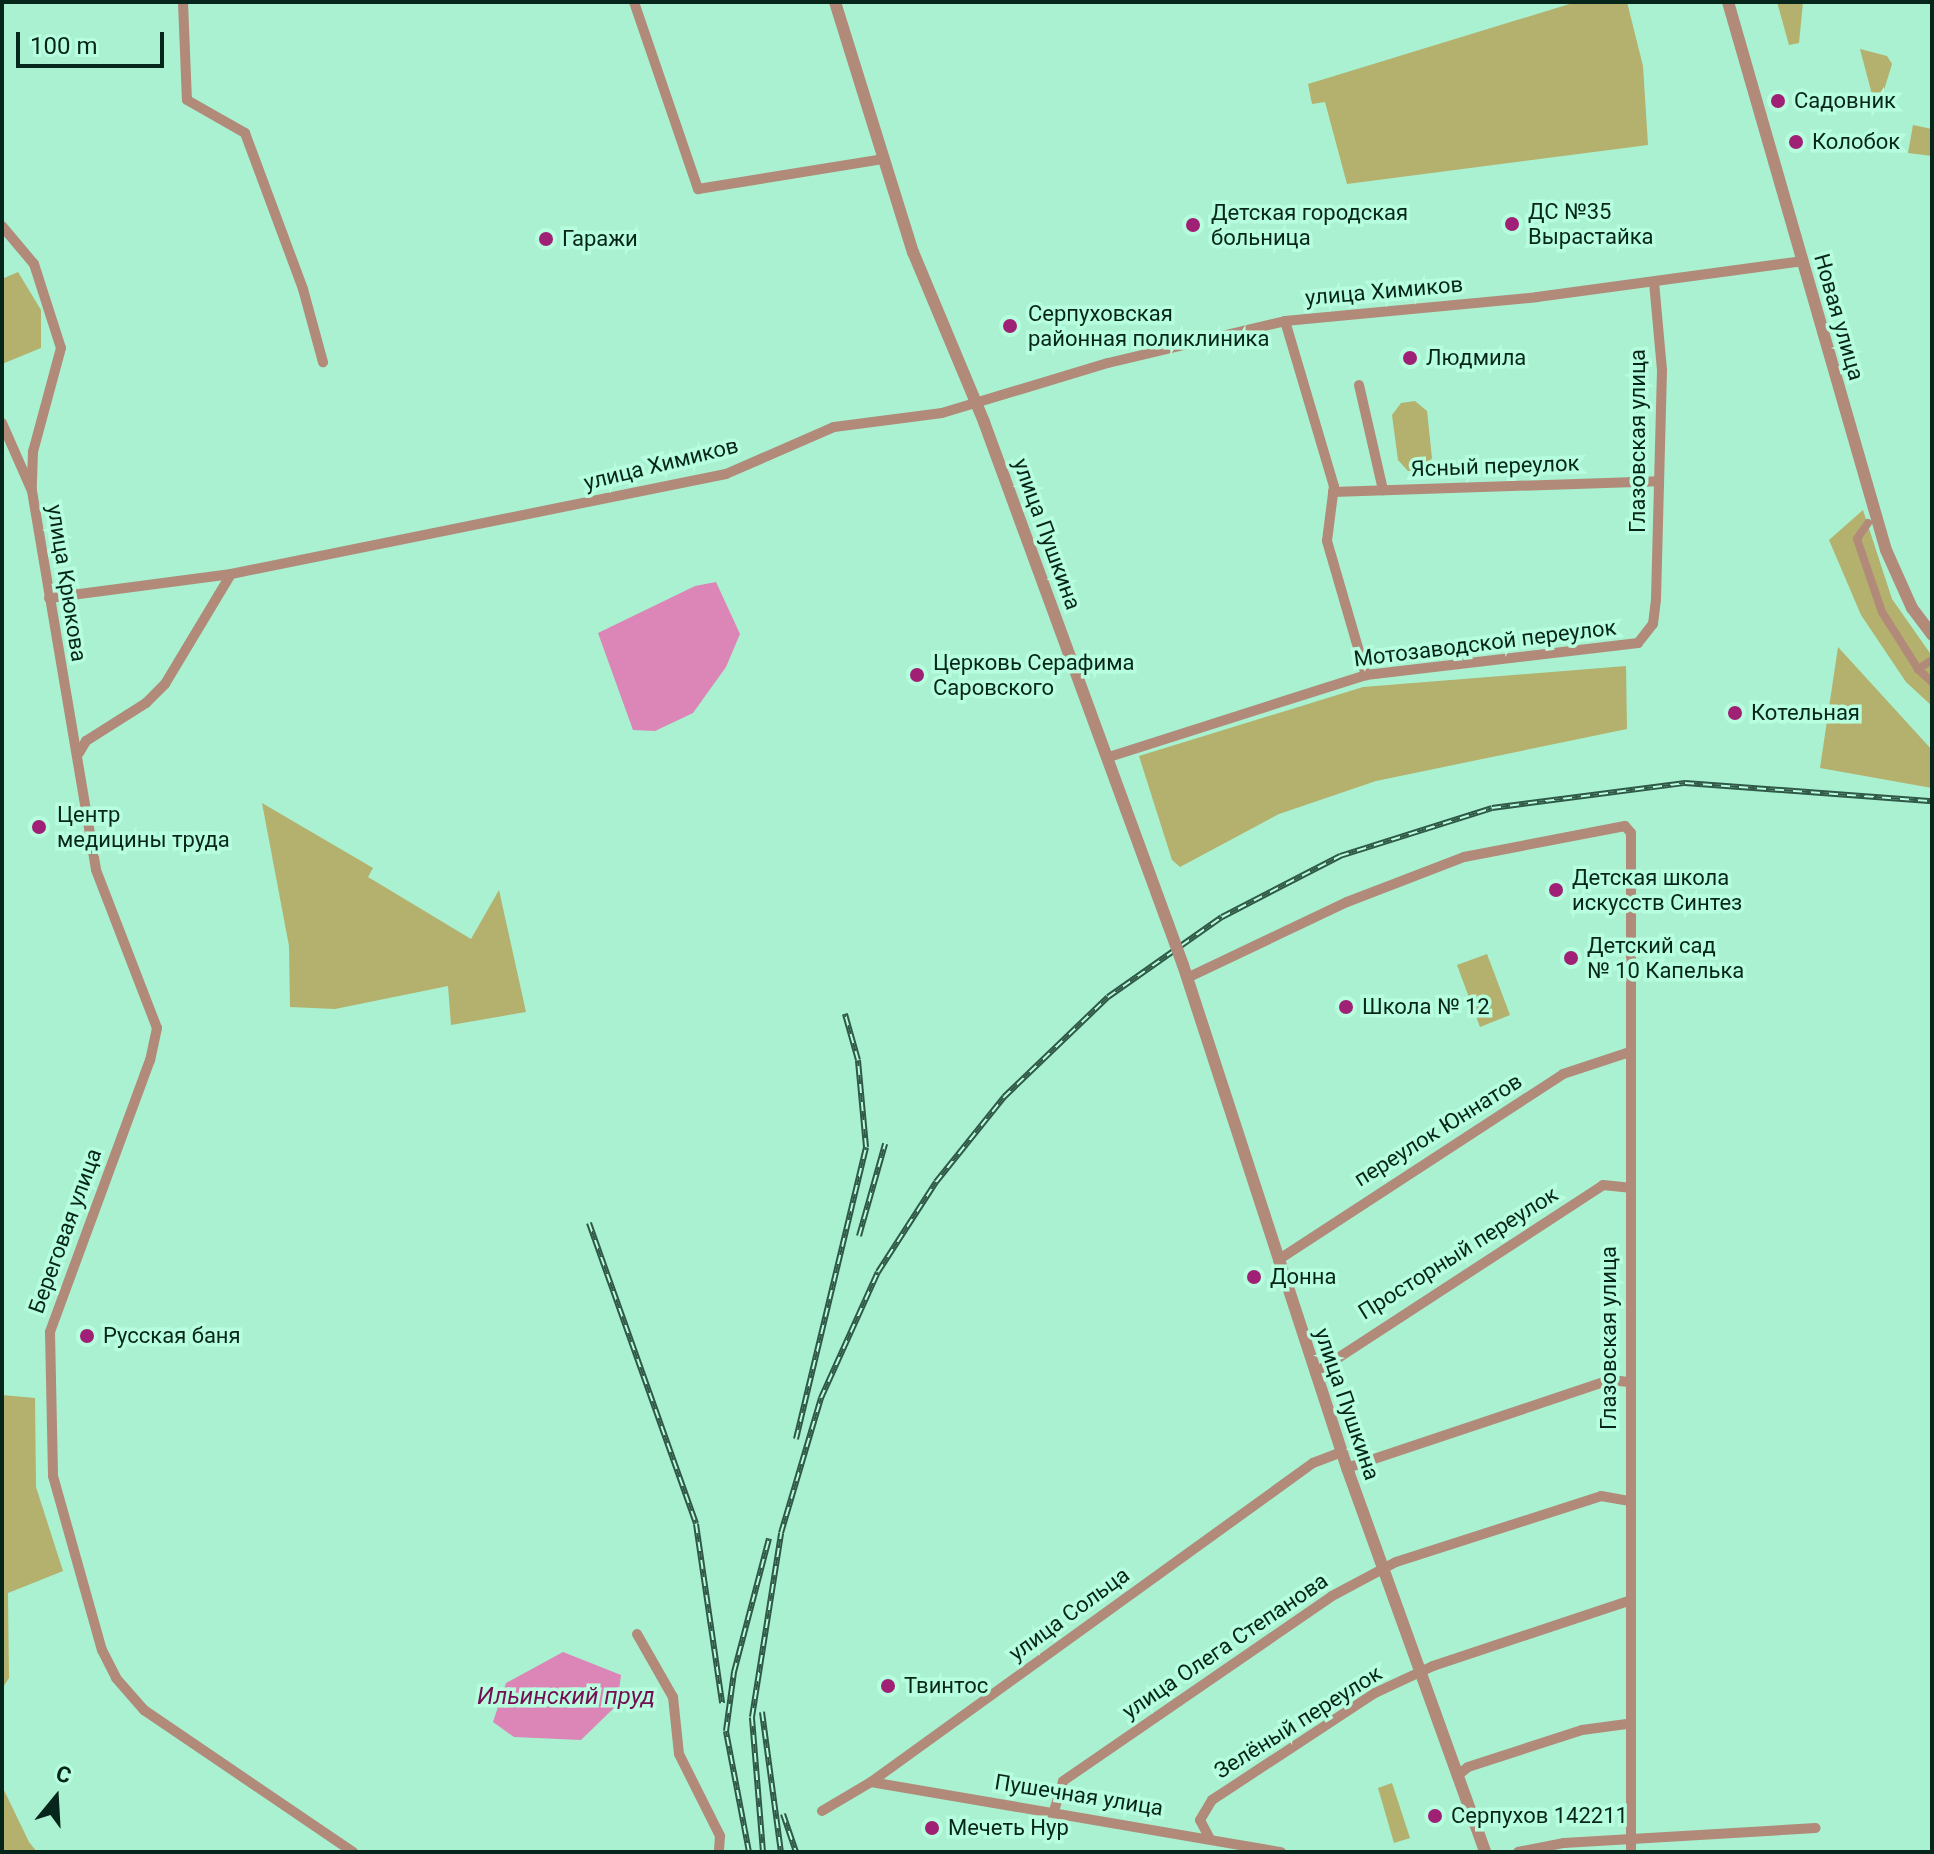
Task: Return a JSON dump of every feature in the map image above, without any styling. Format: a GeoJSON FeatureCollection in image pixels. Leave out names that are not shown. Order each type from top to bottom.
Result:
{"type":"FeatureCollection","features":[{"type":"Feature","properties":{"kind":"street"},"geometry":{"type":"LineString","coordinates":[[183,2],[187,100],[245,133],[303,289],[323,362]]}},
{"type":"Feature","properties":{"kind":"street"},"geometry":{"type":"LineString","coordinates":[[634,2],[698,189],[883,159]]}},
{"type":"Feature","properties":{"kind":"street","name":"улица Пушкина"},"geometry":{"type":"LineString","coordinates":[[835,2],[883,159],[1109,757],[1185,972],[1341,1452],[1485,1852]]}},
{"type":"Feature","properties":{"kind":"street","name":"Новая улица"},"geometry":{"type":"LineString","coordinates":[[1728,2],[1886,550],[1912,608],[1932,635]]}},
{"type":"Feature","properties":{"kind":"street"},"geometry":{"type":"LineString","coordinates":[[2,226],[34,264],[61,348],[33,452],[32,491]]}},
{"type":"Feature","properties":{"kind":"street","name":"улица Химиков"},"geometry":{"type":"LineString","coordinates":[[49,598],[231,574],[726,474],[834,427],[975,404],[1108,363],[1285,321],[1654,282],[1802,261]]}},
{"type":"Feature","properties":{"kind":"street","name":"Глазовская улица"},"geometry":{"type":"LineString","coordinates":[[1654,282],[1662,370],[1656,599]]}},
{"type":"Feature","properties":{"kind":"street"},"geometry":{"type":"LineString","coordinates":[[1285,321],[1333,492],[1327,541],[1366,675]]}},
{"type":"Feature","properties":{"kind":"street"},"geometry":{"type":"LineString","coordinates":[[1359,385],[1383,490]]}},
{"type":"Feature","properties":{"kind":"street","name":"улица Крюкова"},"geometry":{"type":"LineString","coordinates":[[2,423],[32,491],[79,753]]}},
{"type":"Feature","properties":{"kind":"street","name":"Ясный переулок"},"geometry":{"type":"LineString","coordinates":[[1333,492],[1658,481]]}},
{"type":"Feature","properties":{"kind":"street"},"geometry":{"type":"LineString","coordinates":[[1868,523],[1857,539],[1882,612],[1918,669],[1932,682]]}},
{"type":"Feature","properties":{"kind":"street"},"geometry":{"type":"LineString","coordinates":[[79,753],[86,741],[146,703],[165,684],[231,574]]}},
{"type":"Feature","properties":{"kind":"street","name":"Мотозаводской переулок"},"geometry":{"type":"LineString","coordinates":[[1109,757],[1366,675],[1638,643],[1653,624],[1656,599]]}},
{"type":"Feature","properties":{"kind":"street"},"geometry":{"type":"LineString","coordinates":[[1918,669],[1932,660]]}},
{"type":"Feature","properties":{"kind":"street","name":"Береговая улица"},"geometry":{"type":"LineString","coordinates":[[79,753],[96,870],[157,1028],[150,1060],[50,1332],[53,1476],[102,1650],[116,1678],[148,1713],[353,1852]]}},
{"type":"Feature","properties":{"kind":"street","name":"Глазовская улица"},"geometry":{"type":"LineString","coordinates":[[1185,972],[1432,868],[1625,826],[1631,833],[1627,1724],[1631,1847]]}},
{"type":"Feature","properties":{"kind":"street","name":"переулок Юннатов"},"geometry":{"type":"LineString","coordinates":[[1278,1260],[1563,1074],[1630,1052]]}},
{"type":"Feature","properties":{"kind":"street","name":"Просторный переулок"},"geometry":{"type":"LineString","coordinates":[[1315,1373],[1603,1185],[1630,1188]]}},
{"type":"Feature","properties":{"kind":"street"},"geometry":{"type":"LineString","coordinates":[[1347,1468],[1610,1380],[1629,1382]]}},
{"type":"Feature","properties":{"kind":"street","name":"улица Сольца"},"geometry":{"type":"LineString","coordinates":[[822,1811],[871,1782],[1313,1463],[1341,1452]]}},
{"type":"Feature","properties":{"kind":"street","name":"улица Олега Степанова"},"geometry":{"type":"LineString","coordinates":[[1054,1811],[1063,1781],[1332,1596],[1384,1571],[1601,1496],[1629,1501]]}},
{"type":"Feature","properties":{"kind":"street","name":"Зелёный переулок"},"geometry":{"type":"LineString","coordinates":[[1209,1837],[1200,1820],[1212,1800],[1375,1693],[1628,1601]]}},
{"type":"Feature","properties":{"kind":"street"},"geometry":{"type":"LineString","coordinates":[[637,1634],[673,1697],[679,1754],[720,1836],[719,1852]]}},
{"type":"Feature","properties":{"kind":"street"},"geometry":{"type":"LineString","coordinates":[[1457,1776],[1468,1767],[1582,1730],[1627,1724]]}},
{"type":"Feature","properties":{"kind":"street","name":"Пушечная улица"},"geometry":{"type":"LineString","coordinates":[[871,1782],[1209,1837],[1281,1852]]}},
{"type":"Feature","properties":{"kind":"street"},"geometry":{"type":"LineString","coordinates":[[1518,1852],[1564,1843],[1631,1847],[1816,1828]]}},
{"type":"Feature","properties":{"kind":"shaded area"},"geometry":{"type":"Polygon","coordinates":[[[1576,2],[1627,2],[1643,66],[1648,145],[1347,184],[1325,102],[1312,104],[1308,84],[1576,2]]]}},
{"type":"Feature","properties":{"kind":"shaded area"},"geometry":{"type":"Polygon","coordinates":[[[1777,2],[1803,2],[1799,43],[1789,45],[1777,2]]]}},
{"type":"Feature","properties":{"kind":"shaded area"},"geometry":{"type":"Polygon","coordinates":[[[1860,49],[1887,56],[1892,64],[1880,103],[1874,102],[1860,49]]]}},
{"type":"Feature","properties":{"kind":"shaded area"},"geometry":{"type":"Polygon","coordinates":[[[1913,125],[1932,129],[1932,156],[1908,153],[1913,125]]]}},
{"type":"Feature","properties":{"kind":"shaded area"},"geometry":{"type":"Polygon","coordinates":[[[18,272],[41,310],[41,348],[2,364],[2,279],[18,272]]]}},
{"type":"Feature","properties":{"kind":"shaded area"},"geometry":{"type":"Polygon","coordinates":[[[1415,401],[1427,411],[1432,458],[1425,469],[1408,471],[1398,460],[1392,415],[1401,403],[1415,401]]]}},
{"type":"Feature","properties":{"kind":"shaded area"},"geometry":{"type":"Polygon","coordinates":[[[1863,510],[1892,599],[1932,656],[1932,706],[1906,682],[1861,615],[1829,540],[1863,510]]]}},
{"type":"Feature","properties":{"kind":"shaded area"},"geometry":{"type":"Polygon","coordinates":[[[1838,647],[1932,750],[1932,788],[1820,768],[1838,647]]]}},
{"type":"Feature","properties":{"kind":"shaded area"},"geometry":{"type":"Polygon","coordinates":[[[1626,666],[1627,729],[1376,781],[1279,814],[1180,867],[1172,860],[1139,756],[1363,687],[1626,666]]]}},
{"type":"Feature","properties":{"kind":"shaded area"},"geometry":{"type":"Polygon","coordinates":[[[262,803],[373,868],[368,877],[471,939],[499,890],[526,1012],[451,1025],[448,986],[335,1009],[290,1007],[289,946],[262,803]]]}},
{"type":"Feature","properties":{"kind":"shaded area"},"geometry":{"type":"Polygon","coordinates":[[[1487,954],[1510,1015],[1480,1027],[1457,965],[1487,954]]]}},
{"type":"Feature","properties":{"kind":"shaded area"},"geometry":{"type":"Polygon","coordinates":[[[2,1395],[35,1398],[36,1487],[63,1571],[8,1593],[9,1678],[2,1689],[2,1395]]]}},
{"type":"Feature","properties":{"kind":"shaded area"},"geometry":{"type":"Polygon","coordinates":[[[1392,1783],[1410,1838],[1394,1843],[1378,1788],[1392,1783]]]}},
{"type":"Feature","properties":{"kind":"shaded area"},"geometry":{"type":"Polygon","coordinates":[[[2,1786],[29,1842],[37,1852],[2,1852],[2,1786]]]}},
{"type":"Feature","properties":{"kind":"water"},"geometry":{"type":"Polygon","coordinates":[[[716,582],[740,634],[726,667],[693,713],[655,731],[633,730],[598,633],[695,586],[716,582]]]}},
{"type":"Feature","properties":{"kind":"water","name":"Ильинский пруд"},"geometry":{"type":"Polygon","coordinates":[[[563,1652],[621,1675],[617,1705],[581,1740],[514,1737],[493,1722],[506,1683],[563,1652]]]}},
{"type":"Feature","properties":{"kind":"railway"},"geometry":{"type":"LineString","coordinates":[[763,1852],[752,1717],[781,1533],[821,1398],[878,1272],[936,1182],[1004,1097],[1108,997],[1222,917],[1340,856],[1492,808],[1685,783],[1932,801]]}},
{"type":"Feature","properties":{"kind":"railway"},"geometry":{"type":"LineString","coordinates":[[796,1439],[866,1147],[858,1060],[845,1014]]}},
{"type":"Feature","properties":{"kind":"railway"},"geometry":{"type":"LineString","coordinates":[[859,1236],[885,1144]]}},
{"type":"Feature","properties":{"kind":"railway"},"geometry":{"type":"LineString","coordinates":[[589,1223],[696,1524],[722,1703]]}},
{"type":"Feature","properties":{"kind":"railway"},"geometry":{"type":"LineString","coordinates":[[749,1852],[726,1731],[734,1672],[769,1539]]}},
{"type":"Feature","properties":{"kind":"railway"},"geometry":{"type":"LineString","coordinates":[[762,1712],[781,1852]]}},
{"type":"Feature","properties":{"kind":"railway"},"geometry":{"type":"LineString","coordinates":[[783,1814],[796,1852]]}},
{"type":"Feature","properties":{"kind":"place","name":"Садовник"},"geometry":{"type":"Point","coordinates":[1778,101]}},
{"type":"Feature","properties":{"kind":"place","name":"Колобок"},"geometry":{"type":"Point","coordinates":[1796,142]}},
{"type":"Feature","properties":{"kind":"place","name":"ДС №35 Вырастайка"},"geometry":{"type":"Point","coordinates":[1512,224]}},
{"type":"Feature","properties":{"kind":"place","name":"Детская городская больница"},"geometry":{"type":"Point","coordinates":[1193,225]}},
{"type":"Feature","properties":{"kind":"place","name":"Гаражи"},"geometry":{"type":"Point","coordinates":[546,239]}},
{"type":"Feature","properties":{"kind":"place","name":"Серпуховская районная поликлиника"},"geometry":{"type":"Point","coordinates":[1010,326]}},
{"type":"Feature","properties":{"kind":"place","name":"Людмила"},"geometry":{"type":"Point","coordinates":[1410,358]}},
{"type":"Feature","properties":{"kind":"place","name":"Церковь Серафима Саровского"},"geometry":{"type":"Point","coordinates":[917,675]}},
{"type":"Feature","properties":{"kind":"place","name":"Котельная"},"geometry":{"type":"Point","coordinates":[1735,713]}},
{"type":"Feature","properties":{"kind":"place","name":"Центр медицины труда"},"geometry":{"type":"Point","coordinates":[39,827]}},
{"type":"Feature","properties":{"kind":"place","name":"Детская школа искусств Синтез"},"geometry":{"type":"Point","coordinates":[1556,890]}},
{"type":"Feature","properties":{"kind":"place","name":"Детский сад № 10 Капелька"},"geometry":{"type":"Point","coordinates":[1571,958]}},
{"type":"Feature","properties":{"kind":"place","name":"Школа № 12"},"geometry":{"type":"Point","coordinates":[1346,1007]}},
{"type":"Feature","properties":{"kind":"place","name":"Донна"},"geometry":{"type":"Point","coordinates":[1254,1277]}},
{"type":"Feature","properties":{"kind":"place","name":"Русская баня"},"geometry":{"type":"Point","coordinates":[87,1336]}},
{"type":"Feature","properties":{"kind":"place","name":"Твинтос"},"geometry":{"type":"Point","coordinates":[888,1686]}},
{"type":"Feature","properties":{"kind":"place","name":"Серпухов 142211"},"geometry":{"type":"Point","coordinates":[1435,1816]}},
{"type":"Feature","properties":{"kind":"place","name":"Мечеть Нур"},"geometry":{"type":"Point","coordinates":[932,1828]}}]}
